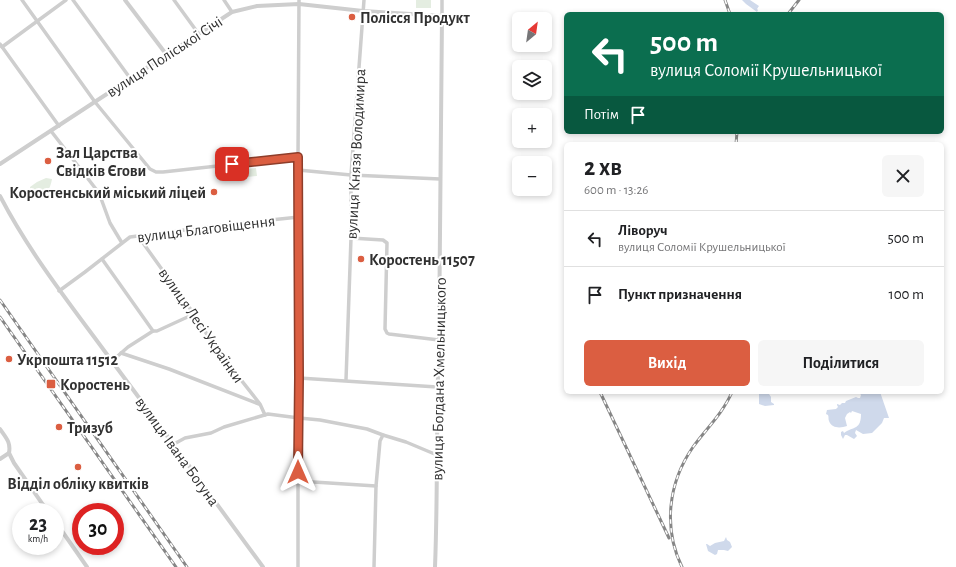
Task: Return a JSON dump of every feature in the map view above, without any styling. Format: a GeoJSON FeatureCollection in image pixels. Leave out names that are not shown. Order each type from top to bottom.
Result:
{"type":"FeatureCollection","features":[{"type":"Feature","properties":{"kind":"street"},"geometry":{"type":"LineString","coordinates":[[22,0],[95,102],[150,170],[156,172],[298,157]]}},
{"type":"Feature","properties":{"kind":"street"},"geometry":{"type":"LineString","coordinates":[[59,126],[1,46],[66,0]]}},
{"type":"Feature","properties":{"kind":"street"},"geometry":{"type":"LineString","coordinates":[[73,0],[130,78]]}},
{"type":"Feature","properties":{"kind":"street"},"geometry":{"type":"LineString","coordinates":[[125,0],[166,54]]}},
{"type":"Feature","properties":{"kind":"street"},"geometry":{"type":"LineString","coordinates":[[174,0],[198,33]]}},
{"type":"Feature","properties":{"kind":"street"},"geometry":{"type":"LineString","coordinates":[[224,0],[232,12]]}},
{"type":"Feature","properties":{"kind":"street","name":"вулиця Князя Володимира"},"geometry":{"type":"LineString","coordinates":[[346,380],[351,238],[351,175],[364,0]]}},
{"type":"Feature","properties":{"kind":"street","name":"вулиця Богдана Хмельницького"},"geometry":{"type":"LineString","coordinates":[[435,567],[442,0]]}},
{"type":"Feature","properties":{"kind":"street"},"geometry":{"type":"LineString","coordinates":[[298,567],[299,2]]}},
{"type":"Feature","properties":{"kind":"street","name":"вулиця Поліської Січі"},"geometry":{"type":"LineString","coordinates":[[0,164],[232,12],[257,6],[299,2],[363,11],[442,16]]}},
{"type":"Feature","properties":{"kind":"street"},"geometry":{"type":"LineString","coordinates":[[51,131],[99,193],[110,223],[122,243]]}},
{"type":"Feature","properties":{"kind":"street"},"geometry":{"type":"LineString","coordinates":[[298,170],[351,175],[440,179]]}},
{"type":"Feature","properties":{"kind":"street","name":"вулиця Івана Богуна"},"geometry":{"type":"LineString","coordinates":[[0,196],[29,246],[59,291],[174,444],[263,567]]}},
{"type":"Feature","properties":{"kind":"street","name":"вулиця Благовіщення"},"geometry":{"type":"LineString","coordinates":[[59,291],[130,237],[299,217]]}},
{"type":"Feature","properties":{"kind":"street","name":"вулиця Лесі Українки"},"geometry":{"type":"LineString","coordinates":[[138,236],[194,314],[215,347],[260,404],[264,415]]}},
{"type":"Feature","properties":{"kind":"street"},"geometry":{"type":"LineString","coordinates":[[351,238],[383,240],[387,243],[385,330],[387,333],[439,340]]}},
{"type":"Feature","properties":{"kind":"street"},"geometry":{"type":"LineString","coordinates":[[102,259],[153,332]]}},
{"type":"Feature","properties":{"kind":"street"},"geometry":{"type":"LineString","coordinates":[[112,361],[128,347],[153,332],[194,314]]}},
{"type":"Feature","properties":{"kind":"street"},"geometry":{"type":"LineString","coordinates":[[121,353],[169,369],[260,404]]}},
{"type":"Feature","properties":{"kind":"street"},"geometry":{"type":"LineString","coordinates":[[299,378],[438,387]]}},
{"type":"Feature","properties":{"kind":"street"},"geometry":{"type":"LineString","coordinates":[[174,444],[185,438],[211,433],[224,427],[272,414],[320,420],[367,429],[406,442],[437,455]]}},
{"type":"Feature","properties":{"kind":"street"},"geometry":{"type":"LineString","coordinates":[[0,429],[9,442],[9,453],[14,463],[42,503]]}},
{"type":"Feature","properties":{"kind":"street"},"geometry":{"type":"LineString","coordinates":[[374,567],[376,486],[380,441],[383,435]]}},
{"type":"Feature","properties":{"kind":"street"},"geometry":{"type":"LineString","coordinates":[[0,459],[9,453]]}},
{"type":"Feature","properties":{"kind":"street"},"geometry":{"type":"LineString","coordinates":[[298,481],[376,486]]}},
{"type":"Feature","properties":{"kind":"street"},"geometry":{"type":"LineString","coordinates":[[64,534],[88,567]]}},
{"type":"Feature","properties":{"kind":"shaded area"},"geometry":{"type":"Polygon","coordinates":[[[416,0],[431,0],[431,8],[416,8],[416,0]]]}},
{"type":"Feature","properties":{"kind":"shaded area"},"geometry":{"type":"Polygon","coordinates":[[[256,168],[257,176],[238,178],[237,170],[256,168]]]}},
{"type":"Feature","properties":{"kind":"shaded area"},"geometry":{"type":"Polygon","coordinates":[[[46,178],[52,179],[48,191],[37,197],[31,194],[30,187],[46,178]]]}},
{"type":"Feature","properties":{"kind":"water"},"geometry":{"type":"Polygon","coordinates":[[[742,0],[750,0],[759,6],[757,12],[746,4],[742,0]]]}},
{"type":"Feature","properties":{"kind":"water"},"geometry":{"type":"Polygon","coordinates":[[[759,394],[769,394],[771,397],[771,402],[774,405],[765,406],[759,404],[759,394]]]}},
{"type":"Feature","properties":{"kind":"water"},"geometry":{"type":"Polygon","coordinates":[[[860,394],[881,394],[889,418],[884,418],[882,423],[872,433],[863,434],[856,430],[855,433],[857,436],[854,439],[845,435],[843,439],[841,432],[843,431],[844,433],[856,427],[860,423],[861,414],[852,411],[851,413],[850,412],[847,414],[845,418],[847,426],[834,427],[830,424],[828,415],[826,414],[827,410],[836,409],[838,407],[837,404],[840,405],[856,397],[860,398],[860,394]]]}},
{"type":"Feature","properties":{"kind":"water"},"geometry":{"type":"Polygon","coordinates":[[[726,537],[732,547],[728,551],[718,550],[717,554],[715,555],[708,551],[706,544],[710,546],[724,541],[726,537]]]}},
{"type":"Feature","properties":{"kind":"railway"},"geometry":{"type":"LineString","coordinates":[[725,0],[729,12]]}},
{"type":"Feature","properties":{"kind":"railway"},"geometry":{"type":"LineString","coordinates":[[790,12],[799,0]]}},
{"type":"Feature","properties":{"kind":"railway"},"geometry":{"type":"LineString","coordinates":[[736,142],[737,134]]}},
{"type":"Feature","properties":{"kind":"railway"},"geometry":{"type":"LineString","coordinates":[[0,300],[187,567]]}},
{"type":"Feature","properties":{"kind":"railway"},"geometry":{"type":"LineString","coordinates":[[0,317],[176,567]]}},
{"type":"Feature","properties":{"kind":"railway"},"geometry":{"type":"LineString","coordinates":[[601,394],[669,538]]}},
{"type":"Feature","properties":{"kind":"railway"},"geometry":{"type":"LineString","coordinates":[[682,567],[672,537],[671,521],[671,506],[678,475],[693,447],[714,421],[731,394]]}},
{"type":"Feature","properties":{"kind":"place","name":"Полісся Продукт"},"geometry":{"type":"Point","coordinates":[352,17]}},
{"type":"Feature","properties":{"kind":"place","name":"Зал Царства Свідків Єгови"},"geometry":{"type":"Point","coordinates":[48,161]}},
{"type":"Feature","properties":{"kind":"place","name":"Коростенський міський ліцей"},"geometry":{"type":"Point","coordinates":[214,192]}},
{"type":"Feature","properties":{"kind":"place","name":"Коростень 11507"},"geometry":{"type":"Point","coordinates":[361,259]}},
{"type":"Feature","properties":{"kind":"place","name":"Укрпошта 11512"},"geometry":{"type":"Point","coordinates":[9,359]}},
{"type":"Feature","properties":{"kind":"place","name":"Коростень"},"geometry":{"type":"Point","coordinates":[51,384]}},
{"type":"Feature","properties":{"kind":"place","name":"Тризуб"},"geometry":{"type":"Point","coordinates":[59,427]}},
{"type":"Feature","properties":{"kind":"place","name":"Відділ обліку квитків"},"geometry":{"type":"Point","coordinates":[78,467]}},
{"type":"Feature","properties":{"kind":"route"},"geometry":{"type":"LineString","coordinates":[[232,164],[298,157],[298,472]]}}]}
